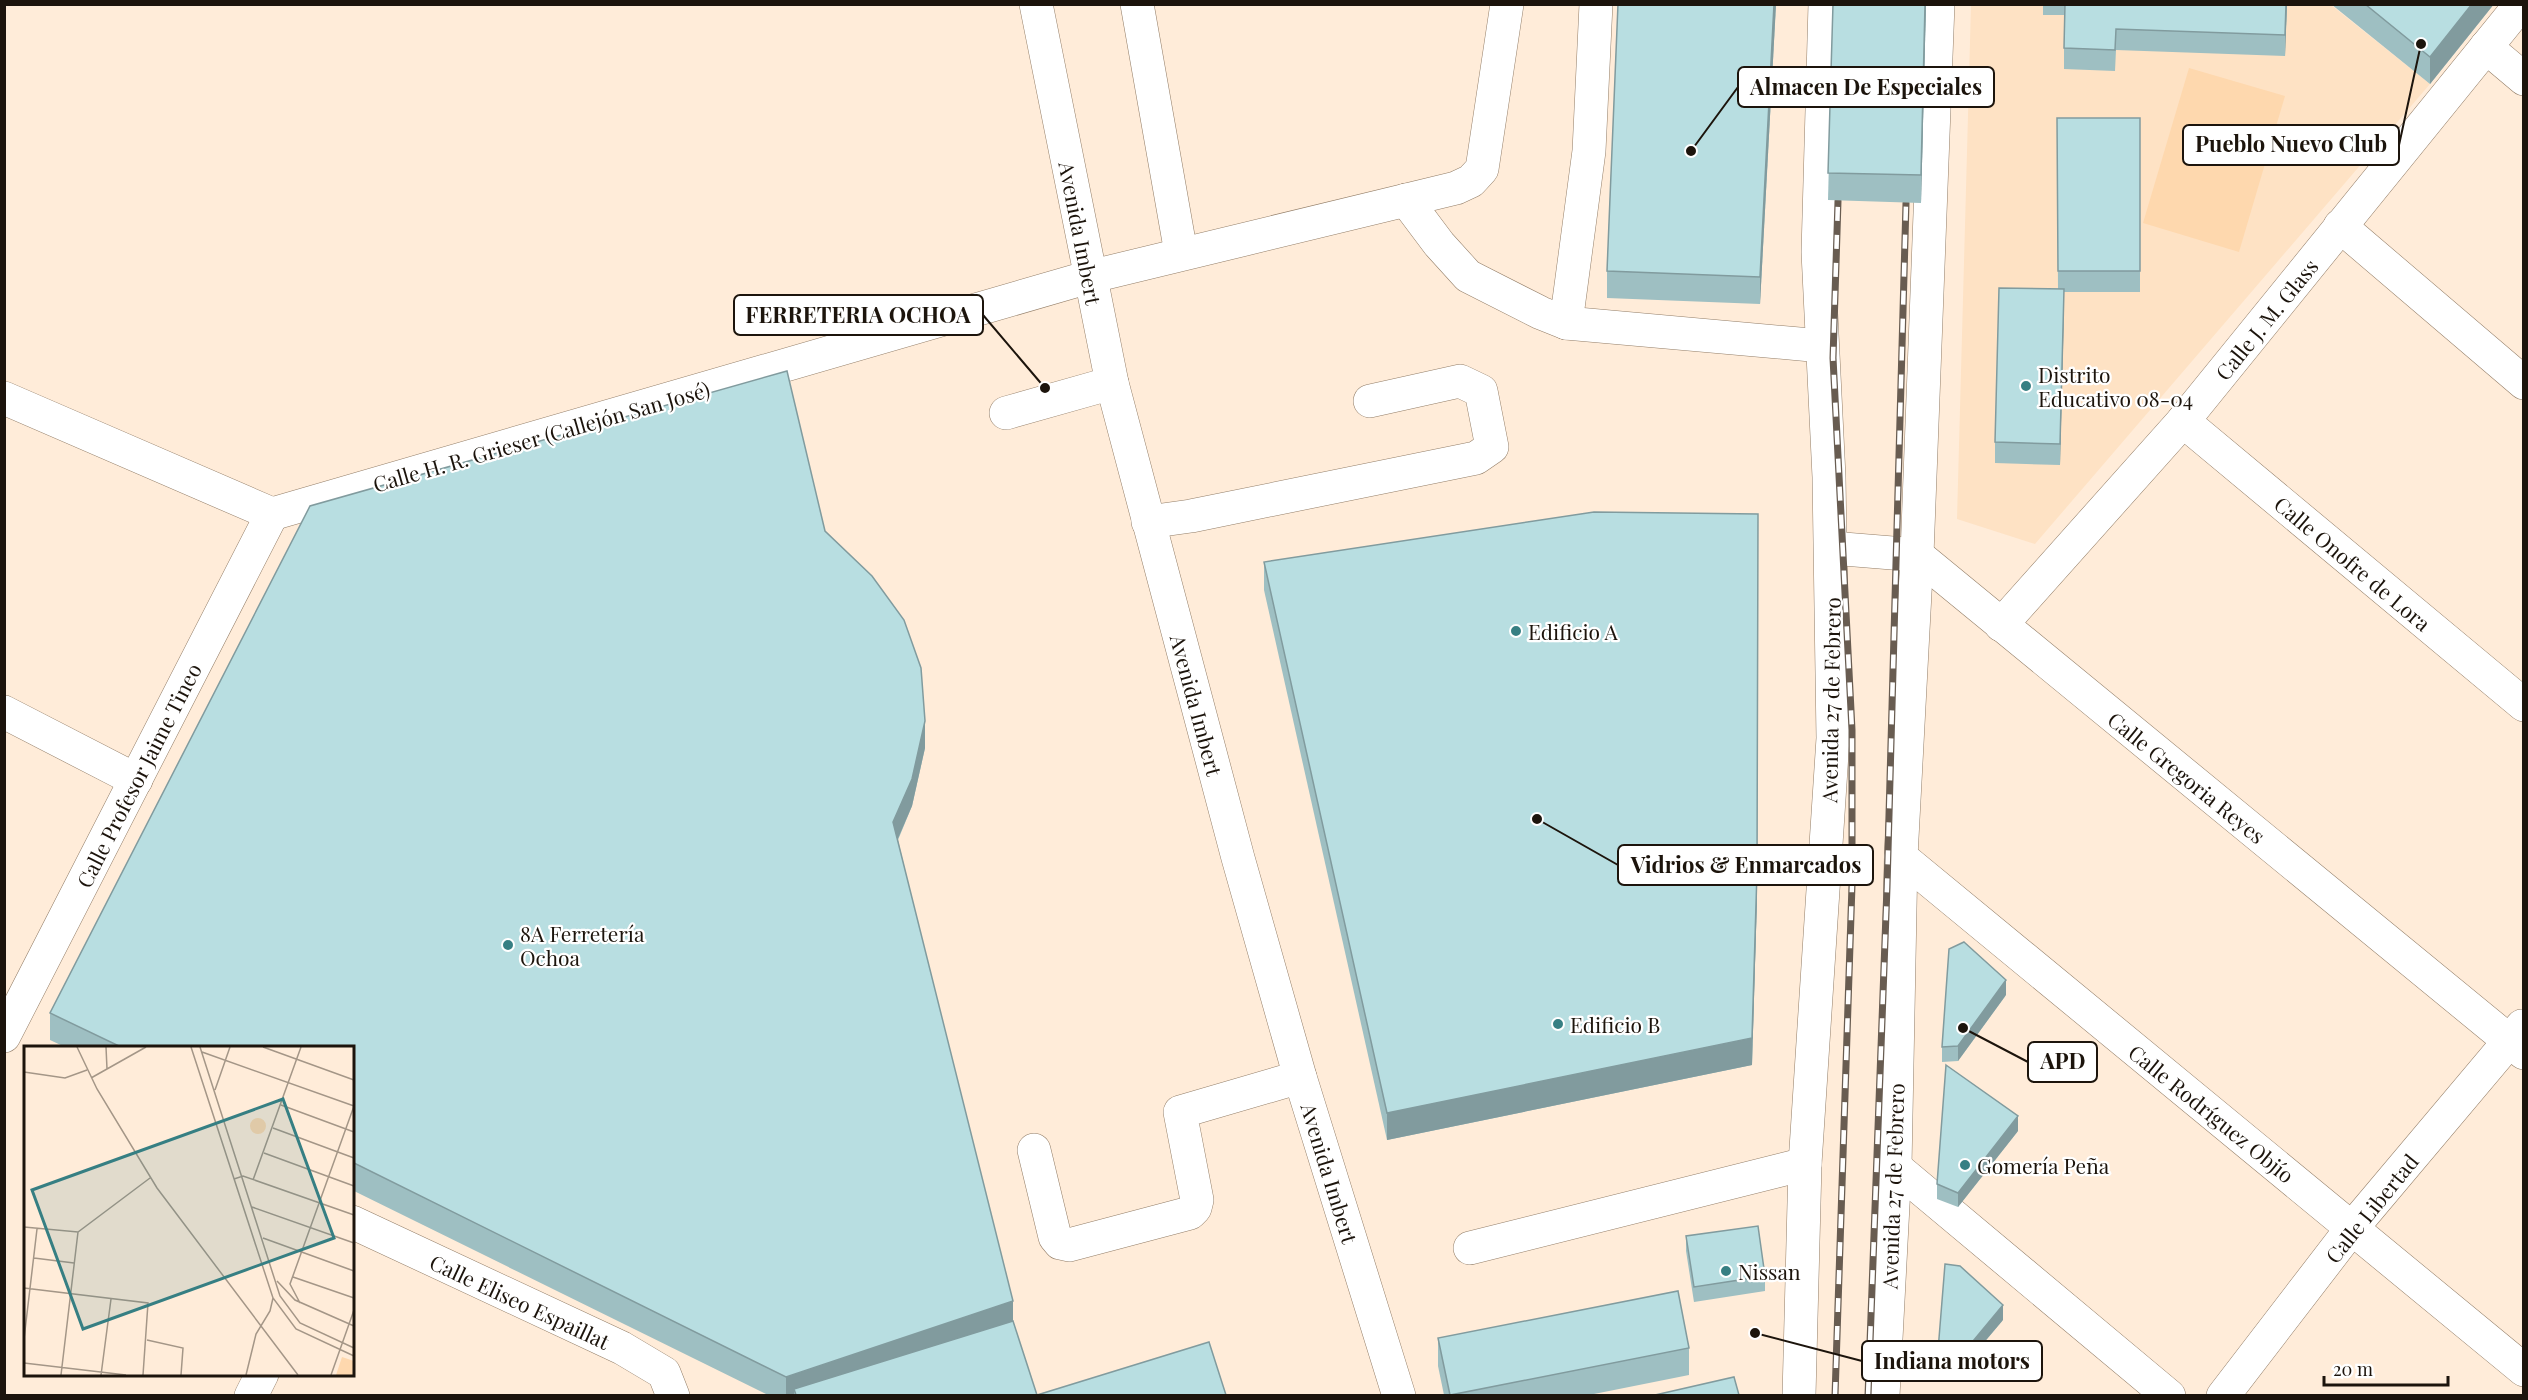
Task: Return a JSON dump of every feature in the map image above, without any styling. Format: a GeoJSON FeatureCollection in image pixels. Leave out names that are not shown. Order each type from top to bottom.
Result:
{"type":"FeatureCollection","features":[{"type":"Feature","properties":{"kind":"street","name":"Avenida Imbert"},"geometry":{"type":"LineString","coordinates":[[1036,4],[1089,277],[1112,383],[1148,522],[1241,870],[1300,1077],[1399,1395]]}},
{"type":"Feature","properties":{"kind":"street"},"geometry":{"type":"LineString","coordinates":[[1137,4],[1181,253]]}},
{"type":"Feature","properties":{"kind":"street","name":"Calle H. R. Grieser (Callejón San José)"},"geometry":{"type":"LineString","coordinates":[[272,514],[1089,277],[1456,188],[1471,181],[1482,169],[1507,4]]}},
{"type":"Feature","properties":{"kind":"street"},"geometry":{"type":"LineString","coordinates":[[1566,323],[1589,151],[1596,4]]}},
{"type":"Feature","properties":{"kind":"street","name":"Avenida 27 de Febrero"},"geometry":{"type":"LineString","coordinates":[[1799,1395],[1805,1164],[1833,738],[1831,548],[1818,252],[1825,4]]}},
{"type":"Feature","properties":{"kind":"street","name":"Avenida 27 de Febrero"},"geometry":{"type":"LineString","coordinates":[[1882,1395],[1895,1167],[1900,856],[1917,555],[1938,4]]}},
{"type":"Feature","properties":{"kind":"street","name":"Calle J. M. Glass"},"geometry":{"type":"LineString","coordinates":[[2001,625],[2183,421],[2521,4]]}},
{"type":"Feature","properties":{"kind":"street"},"geometry":{"type":"LineString","coordinates":[[2486,47],[2523,79]]}},
{"type":"Feature","properties":{"kind":"street"},"geometry":{"type":"LineString","coordinates":[[1406,200],[1438,244],[1468,276],[1566,323],[1822,346]]}},
{"type":"Feature","properties":{"kind":"street"},"geometry":{"type":"LineString","coordinates":[[2340,226],[2523,383]]}},
{"type":"Feature","properties":{"kind":"street"},"geometry":{"type":"LineString","coordinates":[[1148,522],[1191,516],[1476,458],[1492,447],[1481,391],[1460,381],[1370,401]]}},
{"type":"Feature","properties":{"kind":"street"},"geometry":{"type":"LineString","coordinates":[[1006,412],[1112,383]]}},
{"type":"Feature","properties":{"kind":"street"},"geometry":{"type":"LineString","coordinates":[[4,398],[272,514]]}},
{"type":"Feature","properties":{"kind":"street","name":"Calle Onofre de Lora"},"geometry":{"type":"LineString","coordinates":[[2183,421],[2523,705]]}},
{"type":"Feature","properties":{"kind":"street","name":"Calle Profesor Jaime Tineo"},"geometry":{"type":"LineString","coordinates":[[4,1036],[272,514]]}},
{"type":"Feature","properties":{"kind":"street"},"geometry":{"type":"LineString","coordinates":[[1831,548],[1917,555]]}},
{"type":"Feature","properties":{"kind":"street","name":"Calle Gregoria Reyes"},"geometry":{"type":"LineString","coordinates":[[1917,555],[2001,625],[2519,1040]]}},
{"type":"Feature","properties":{"kind":"street"},"geometry":{"type":"LineString","coordinates":[[4,712],[136,780]]}},
{"type":"Feature","properties":{"kind":"street","name":"Calle Rodríguez Objío"},"geometry":{"type":"LineString","coordinates":[[1900,856],[2523,1370]]}},
{"type":"Feature","properties":{"kind":"street","name":"Calle Libertad"},"geometry":{"type":"LineString","coordinates":[[2223,1395],[2352,1228],[2519,1040]]}},
{"type":"Feature","properties":{"kind":"street"},"geometry":{"type":"LineString","coordinates":[[4,1044],[24,1053]]}},
{"type":"Feature","properties":{"kind":"street"},"geometry":{"type":"LineString","coordinates":[[1034,1150],[1055,1237],[1060,1244],[1069,1245],[1190,1213],[1195,1208],[1197,1200],[1180,1112],[1300,1077]]}},
{"type":"Feature","properties":{"kind":"street"},"geometry":{"type":"LineString","coordinates":[[1470,1248],[1805,1164]]}},
{"type":"Feature","properties":{"kind":"street"},"geometry":{"type":"LineString","coordinates":[[1895,1167],[2169,1395]]}},
{"type":"Feature","properties":{"kind":"street","name":"Calle Eliseo Espaillat"},"geometry":{"type":"LineString","coordinates":[[354,1223],[622,1348],[664,1373],[673,1395]]}},
{"type":"Feature","properties":{"kind":"street"},"geometry":{"type":"LineString","coordinates":[[251,1395],[261,1376]]}},
{"type":"Feature","properties":{"kind":"shaded area"},"geometry":{"type":"Polygon","coordinates":[[[1971,5],[2331,5],[2430,84],[2035,544],[1957,519],[1971,5]]]}},
{"type":"Feature","properties":{"kind":"shaded area"},"geometry":{"type":"Polygon","coordinates":[[[2189,68],[2285,96],[2239,252],[2143,223],[2189,68]]]}},
{"type":"Feature","properties":{"kind":"building"},"geometry":{"type":"Polygon","coordinates":[[[1618,4],[1774,4],[1760,277],[1607,271],[1618,4]]]}},
{"type":"Feature","properties":{"kind":"building"},"geometry":{"type":"Polygon","coordinates":[[[1833,4],[1925,4],[1921,175],[1828,173],[1833,4]]]}},
{"type":"Feature","properties":{"kind":"building"},"geometry":{"type":"Polygon","coordinates":[[[2065,4],[2286,4],[2285,35],[2116,29],[2115,50],[2064,48],[2065,4]]]}},
{"type":"Feature","properties":{"kind":"building"},"geometry":{"type":"Polygon","coordinates":[[[2365,4],[2472,4],[2430,57],[2365,4]]]}},
{"type":"Feature","properties":{"kind":"building"},"geometry":{"type":"Polygon","coordinates":[[[2057,118],[2140,118],[2140,271],[2058,271],[2057,118]]]}},
{"type":"Feature","properties":{"kind":"building"},"geometry":{"type":"Polygon","coordinates":[[[1999,288],[2064,289],[2060,444],[1995,442],[1999,288]]]}},
{"type":"Feature","properties":{"kind":"building","name":"8A Ferretería Ochoa"},"geometry":{"type":"Polygon","coordinates":[[[787,371],[825,531],[872,576],[904,620],[921,668],[925,721],[912,779],[893,822],[1013,1301],[786,1377],[354,1163],[354,1046],[119,1046],[50,1013],[310,506],[787,371]]]}},
{"type":"Feature","properties":{"kind":"building"},"geometry":{"type":"Polygon","coordinates":[[[1594,512],[1758,514],[1757,871],[1752,1038],[1387,1113],[1264,562],[1594,512]]]}},
{"type":"Feature","properties":{"kind":"building"},"geometry":{"type":"Polygon","coordinates":[[[1964,942],[2006,980],[1958,1046],[1942,1047],[1949,949],[1964,942]]]}},
{"type":"Feature","properties":{"kind":"building","name":"Gomería Peña"},"geometry":{"type":"Polygon","coordinates":[[[1946,1065],[2018,1116],[1958,1193],[1937,1184],[1946,1065]]]}},
{"type":"Feature","properties":{"kind":"building","name":"Nissan"},"geometry":{"type":"Polygon","coordinates":[[[1758,1226],[1765,1276],[1694,1287],[1686,1236],[1758,1226]]]}},
{"type":"Feature","properties":{"kind":"building"},"geometry":{"type":"Polygon","coordinates":[[[1945,1264],[1960,1266],[2003,1305],[1954,1364],[1937,1363],[1945,1264]]]}},
{"type":"Feature","properties":{"kind":"building"},"geometry":{"type":"Polygon","coordinates":[[[1678,1291],[1689,1348],[1450,1395],[1438,1338],[1678,1291]]]}},
{"type":"Feature","properties":{"kind":"building"},"geometry":{"type":"Polygon","coordinates":[[[1013,1321],[1037,1395],[796,1395],[794,1389],[1013,1321]]]}},
{"type":"Feature","properties":{"kind":"building"},"geometry":{"type":"Polygon","coordinates":[[[1209,1342],[1226,1395],[1037,1395],[1209,1342]]]}},
{"type":"Feature","properties":{"kind":"building"},"geometry":{"type":"Polygon","coordinates":[[[1734,1377],[1739,1395],[1655,1395],[1734,1377]]]}},
{"type":"Feature","properties":{"kind":"railway"},"geometry":{"type":"LineString","coordinates":[[1835,1396],[1852,885],[1852,730],[1833,358],[1838,201]]}},
{"type":"Feature","properties":{"kind":"railway"},"geometry":{"type":"LineString","coordinates":[[1868,1396],[1887,887],[1906,203]]}},
{"type":"Feature","properties":{"kind":"place","name":"Pueblo Nuevo Club"},"geometry":{"type":"Point","coordinates":[2421,44]}},
{"type":"Feature","properties":{"kind":"place","name":"Almacen De Especiales"},"geometry":{"type":"Point","coordinates":[1691,151]}},
{"type":"Feature","properties":{"kind":"place","name":"Distrito Educativo 08-04"},"geometry":{"type":"Point","coordinates":[2026,386]}},
{"type":"Feature","properties":{"kind":"place","name":"FERRETERIA OCHOA"},"geometry":{"type":"Point","coordinates":[1045,388]}},
{"type":"Feature","properties":{"kind":"place","name":"Edificio A"},"geometry":{"type":"Point","coordinates":[1516,631]}},
{"type":"Feature","properties":{"kind":"place","name":"Vidrios & Enmarcados"},"geometry":{"type":"Point","coordinates":[1537,819]}},
{"type":"Feature","properties":{"kind":"place","name":"8A Ferretería Ochoa"},"geometry":{"type":"Point","coordinates":[508,945]}},
{"type":"Feature","properties":{"kind":"place","name":"Edificio B"},"geometry":{"type":"Point","coordinates":[1558,1024]}},
{"type":"Feature","properties":{"kind":"place","name":"APD"},"geometry":{"type":"Point","coordinates":[1963,1028]}},
{"type":"Feature","properties":{"kind":"place","name":"Gomería Peña"},"geometry":{"type":"Point","coordinates":[1965,1165]}},
{"type":"Feature","properties":{"kind":"place","name":"Nissan"},"geometry":{"type":"Point","coordinates":[1726,1271]}},
{"type":"Feature","properties":{"kind":"place","name":"Indiana motors"},"geometry":{"type":"Point","coordinates":[1755,1333]}}]}
